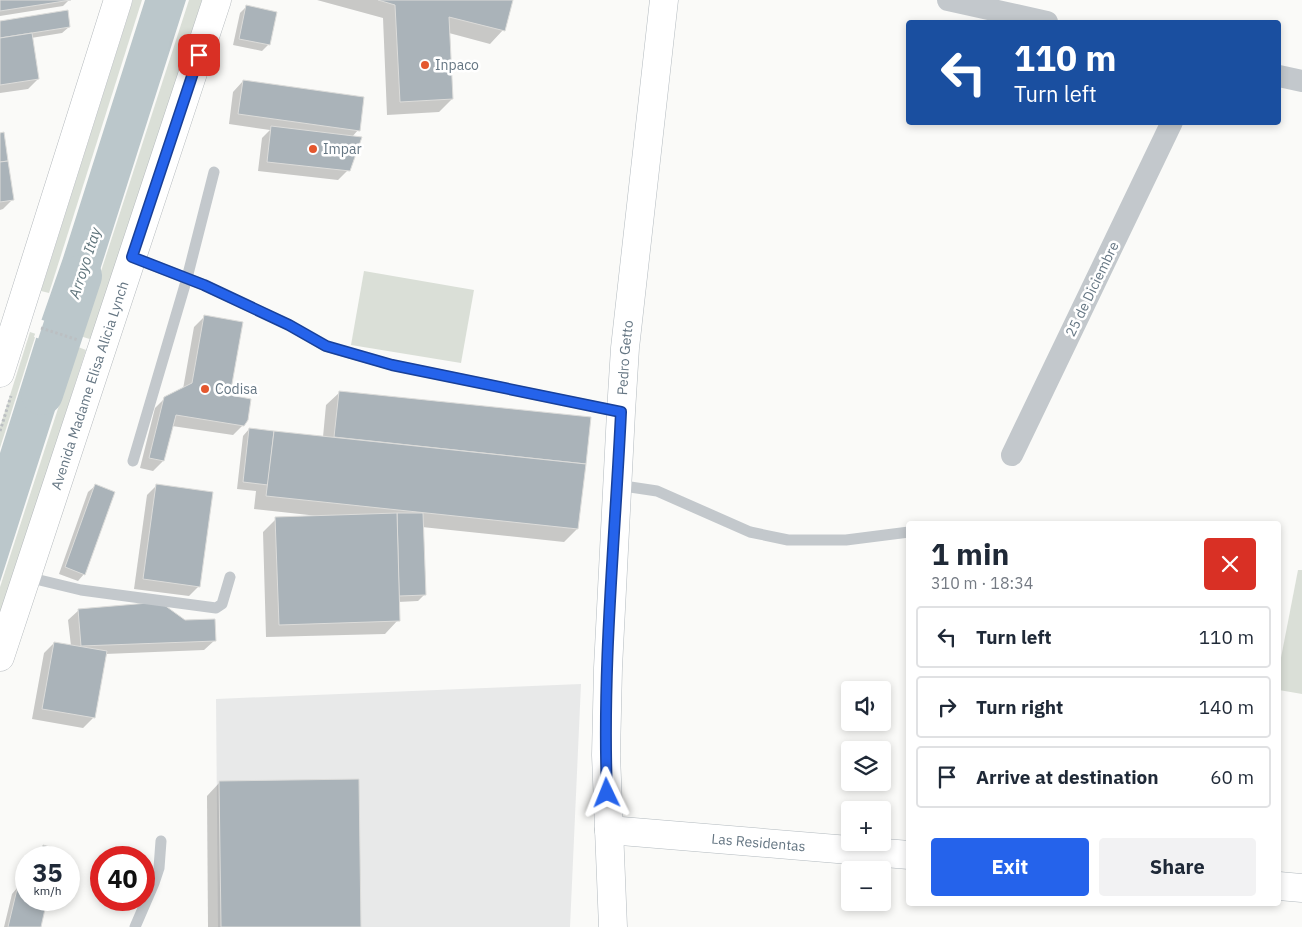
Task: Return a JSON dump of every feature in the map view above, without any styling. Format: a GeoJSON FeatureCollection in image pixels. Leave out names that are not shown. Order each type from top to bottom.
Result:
{"type":"FeatureCollection","features":[{"type":"Feature","properties":{"kind":"main road"},"geometry":{"type":"LineString","coordinates":[[0,373],[118,0]]}},
{"type":"Feature","properties":{"kind":"main road","name":"Avenida Madame Elisa Alicia Lynch"},"geometry":{"type":"LineString","coordinates":[[0,657],[217,0]]}},
{"type":"Feature","properties":{"kind":"main road","name":"Pedro Getto"},"geometry":{"type":"LineString","coordinates":[[613,927],[606,756],[607,688],[617,484],[625,348],[664,0]]}},
{"type":"Feature","properties":{"kind":"main road","name":"Las Residentas"},"geometry":{"type":"LineString","coordinates":[[609,830],[906,855]]}},
{"type":"Feature","properties":{"kind":"main road"},"geometry":{"type":"LineString","coordinates":[[1281,886],[1302,888]]}},
{"type":"Feature","properties":{"kind":"street"},"geometry":{"type":"LineString","coordinates":[[948,0],[1038,20]]}},
{"type":"Feature","properties":{"kind":"street"},"geometry":{"type":"LineString","coordinates":[[1281,76],[1302,81]]}},
{"type":"Feature","properties":{"kind":"street","name":"25 de Diciembre"},"geometry":{"type":"LineString","coordinates":[[1012,455],[1171,125]]}},
{"type":"Feature","properties":{"kind":"lane"},"geometry":{"type":"LineString","coordinates":[[133,461],[187,278],[214,172]]}},
{"type":"Feature","properties":{"kind":"lane"},"geometry":{"type":"LineString","coordinates":[[132,257],[204,285],[289,325],[326,346],[392,365],[621,412]]}},
{"type":"Feature","properties":{"kind":"lane"},"geometry":{"type":"LineString","coordinates":[[617,484],[657,491],[750,532],[788,540],[846,540],[906,532]]}},
{"type":"Feature","properties":{"kind":"lane"},"geometry":{"type":"LineString","coordinates":[[27,577],[80,590],[216,608],[222,604],[230,577]]}},
{"type":"Feature","properties":{"kind":"lane"},"geometry":{"type":"LineString","coordinates":[[135,927],[159,868],[161,841]]}},
{"type":"Feature","properties":{"kind":"path"},"geometry":{"type":"LineString","coordinates":[[36,326],[78,340]]}},
{"type":"Feature","properties":{"kind":"shaded area"},"geometry":{"type":"Polygon","coordinates":[[[133,0],[142,0],[49,293],[41,291],[133,0]]]}},
{"type":"Feature","properties":{"kind":"shaded area"},"geometry":{"type":"Polygon","coordinates":[[[189,0],[202,0],[96,341],[80,336],[189,0]]]}},
{"type":"Feature","properties":{"kind":"shaded area"},"geometry":{"type":"Polygon","coordinates":[[[364,271],[474,290],[461,363],[351,345],[364,271]]]}},
{"type":"Feature","properties":{"kind":"shaded area"},"geometry":{"type":"Polygon","coordinates":[[[30,332],[36,334],[0,448],[0,427],[30,332]]]}},
{"type":"Feature","properties":{"kind":"shaded area"},"geometry":{"type":"Polygon","coordinates":[[[78,347],[86,350],[0,617],[0,587],[78,347]]]}},
{"type":"Feature","properties":{"kind":"shaded area"},"geometry":{"type":"Polygon","coordinates":[[[1298,570],[1302,570],[1302,694],[1281,690],[1281,658],[1298,570]]]}},
{"type":"Feature","properties":{"kind":"shaded area"},"geometry":{"type":"Polygon","coordinates":[[[581,684],[570,927],[218,927],[216,699],[581,684]]]}},
{"type":"Feature","properties":{"kind":"water"},"geometry":{"type":"Polygon","coordinates":[[[145,0],[186,0],[79,336],[71,333],[68,342],[70,334],[40,324],[63,258],[145,0]]]}},
{"type":"Feature","properties":{"kind":"water"},"geometry":{"type":"Polygon","coordinates":[[[38,332],[76,345],[0,582],[0,453],[38,332]]]}},
{"type":"Feature","properties":{"kind":"pier"},"geometry":{"type":"Polygon","coordinates":[[[39,319],[83,333],[80,338],[72,336],[71,340],[79,344],[77,351],[34,337],[38,330],[66,339],[67,335],[39,326],[39,319]]]}},
{"type":"Feature","properties":{"kind":"building"},"geometry":{"type":"Polygon","coordinates":[[[0,0],[71,0],[0,11],[0,0]]]}},
{"type":"Feature","properties":{"kind":"building","name":"Inpaco"},"geometry":{"type":"Polygon","coordinates":[[[378,0],[513,0],[505,31],[449,17],[453,99],[400,102],[395,5],[378,0]]]}},
{"type":"Feature","properties":{"kind":"building"},"geometry":{"type":"Polygon","coordinates":[[[246,5],[277,12],[270,45],[239,39],[246,5]]]}},
{"type":"Feature","properties":{"kind":"building"},"geometry":{"type":"Polygon","coordinates":[[[68,10],[70,27],[0,38],[0,21],[68,10]]]}},
{"type":"Feature","properties":{"kind":"building"},"geometry":{"type":"Polygon","coordinates":[[[32,33],[39,79],[0,85],[0,38],[32,33]]]}},
{"type":"Feature","properties":{"kind":"building"},"geometry":{"type":"Polygon","coordinates":[[[243,80],[364,97],[360,131],[238,114],[243,80]]]}},
{"type":"Feature","properties":{"kind":"building","name":"Impar"},"geometry":{"type":"Polygon","coordinates":[[[271,126],[362,137],[350,171],[267,162],[271,126]]]}},
{"type":"Feature","properties":{"kind":"building"},"geometry":{"type":"Polygon","coordinates":[[[4,132],[8,161],[0,162],[0,133],[4,132]]]}},
{"type":"Feature","properties":{"kind":"building"},"geometry":{"type":"Polygon","coordinates":[[[8,161],[14,200],[0,202],[0,162],[8,161]]]}},
{"type":"Feature","properties":{"kind":"building","name":"Codisa"},"geometry":{"type":"Polygon","coordinates":[[[204,315],[243,322],[230,395],[251,399],[248,420],[244,426],[176,415],[164,461],[149,458],[164,397],[192,383],[204,315]]]}},
{"type":"Feature","properties":{"kind":"building"},"geometry":{"type":"Polygon","coordinates":[[[339,391],[591,417],[586,464],[334,437],[339,391]]]}},
{"type":"Feature","properties":{"kind":"building"},"geometry":{"type":"Polygon","coordinates":[[[249,428],[274,431],[268,485],[243,482],[249,428]]]}},
{"type":"Feature","properties":{"kind":"building"},"geometry":{"type":"Polygon","coordinates":[[[274,431],[586,464],[578,529],[266,496],[274,431]]]}},
{"type":"Feature","properties":{"kind":"building"},"geometry":{"type":"Polygon","coordinates":[[[95,484],[115,492],[85,575],[65,567],[95,484]]]}},
{"type":"Feature","properties":{"kind":"building"},"geometry":{"type":"Polygon","coordinates":[[[156,484],[213,492],[200,587],[143,579],[156,484]]]}},
{"type":"Feature","properties":{"kind":"building"},"geometry":{"type":"Polygon","coordinates":[[[397,513],[423,513],[426,595],[399,596],[397,513]]]}},
{"type":"Feature","properties":{"kind":"building"},"geometry":{"type":"Polygon","coordinates":[[[397,513],[400,621],[279,625],[275,517],[397,513]]]}},
{"type":"Feature","properties":{"kind":"building"},"geometry":{"type":"Polygon","coordinates":[[[160,602],[185,620],[215,619],[216,641],[81,646],[78,609],[160,602]]]}},
{"type":"Feature","properties":{"kind":"building"},"geometry":{"type":"Polygon","coordinates":[[[54,642],[107,651],[95,718],[42,709],[54,642]]]}},
{"type":"Feature","properties":{"kind":"building"},"geometry":{"type":"Polygon","coordinates":[[[359,779],[361,927],[221,927],[219,781],[359,779]]]}},
{"type":"Feature","properties":{"kind":"building"},"geometry":{"type":"Polygon","coordinates":[[[15,898],[15,911],[45,911],[41,927],[8,927],[15,898]]]}},
{"type":"Feature","properties":{"kind":"waterway","name":"Arroyo Itay"},"geometry":{"type":"LineString","coordinates":[[42,394],[81,276]]}},
{"type":"Feature","properties":{"kind":"place","name":"Inpaco"},"geometry":{"type":"Point","coordinates":[425,65]}},
{"type":"Feature","properties":{"kind":"place","name":"Impar"},"geometry":{"type":"Point","coordinates":[313,149]}},
{"type":"Feature","properties":{"kind":"place","name":"Codisa"},"geometry":{"type":"Point","coordinates":[205,389]}},
{"type":"Feature","properties":{"kind":"route"},"geometry":{"type":"LineString","coordinates":[[199,55],[132,257],[204,285],[289,325],[326,346],[392,365],[621,412],[608,668],[607,793]]}}]}
